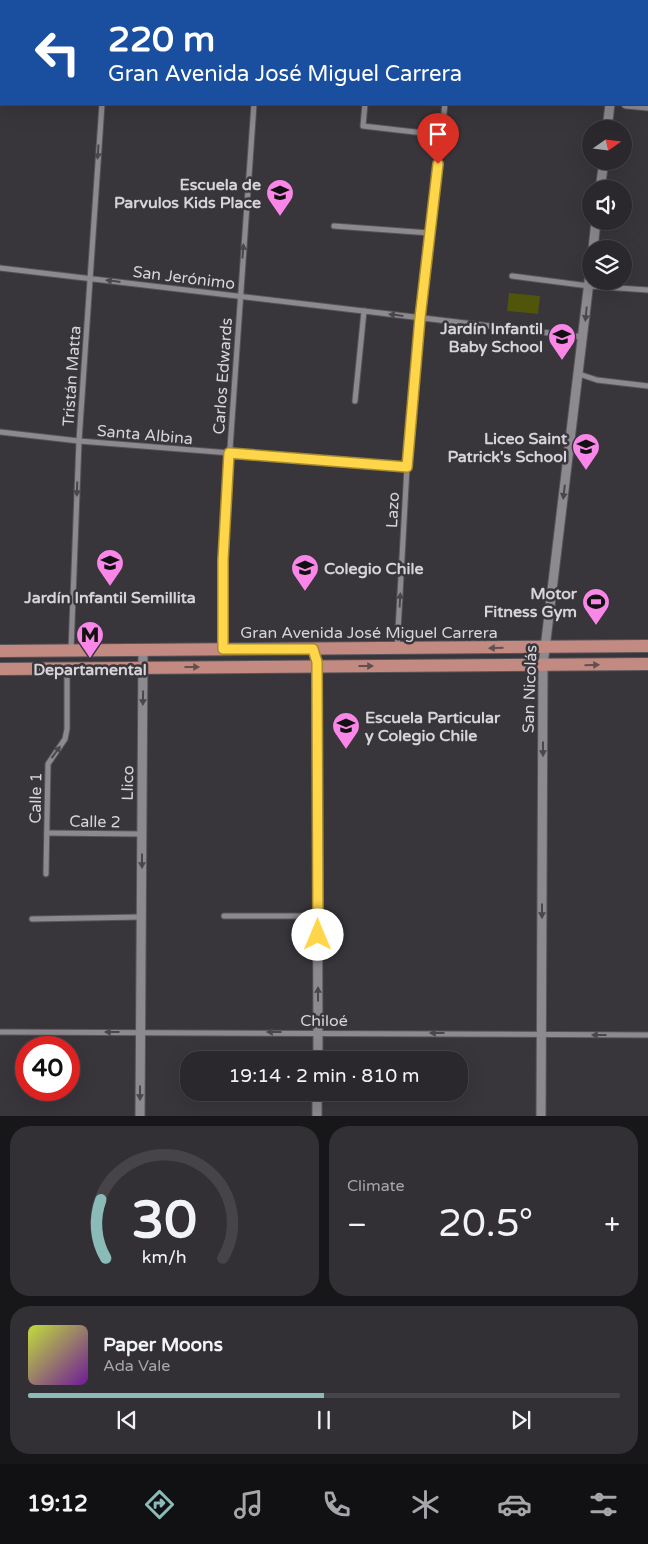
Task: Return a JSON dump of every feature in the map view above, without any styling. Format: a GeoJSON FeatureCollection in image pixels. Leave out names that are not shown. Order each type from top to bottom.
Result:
{"type":"FeatureCollection","features":[{"type":"Feature","properties":{"kind":"main road","name":"Gran Avenida José Miguel Carrera"},"geometry":{"type":"LineString","coordinates":[[0,651],[648,646]]}},
{"type":"Feature","properties":{"kind":"main road"},"geometry":{"type":"LineString","coordinates":[[313,649],[317,666]]}},
{"type":"Feature","properties":{"kind":"main road","name":"Gran Avenida José Miguel Carrera"},"geometry":{"type":"LineString","coordinates":[[0,669],[648,664]]}},
{"type":"Feature","properties":{"kind":"street","name":"Tristán Matta"},"geometry":{"type":"LineString","coordinates":[[71,650],[79,441],[102,105]]}},
{"type":"Feature","properties":{"kind":"street","name":"Carlos Edwards"},"geometry":{"type":"LineString","coordinates":[[223,649],[223,560],[229,453],[254,105]]}},
{"type":"Feature","properties":{"kind":"street"},"geometry":{"type":"LineString","coordinates":[[365,105],[364,126],[441,135]]}},
{"type":"Feature","properties":{"kind":"street","name":"Lazo"},"geometry":{"type":"LineString","coordinates":[[397,649],[407,467],[420,318],[445,105]]}},
{"type":"Feature","properties":{"kind":"street"},"geometry":{"type":"LineString","coordinates":[[608,120],[610,105]]}},
{"type":"Feature","properties":{"kind":"street"},"geometry":{"type":"LineString","coordinates":[[334,226],[430,233]]}},
{"type":"Feature","properties":{"kind":"street","name":"San Jerónimo"},"geometry":{"type":"LineString","coordinates":[[0,268],[583,338]]}},
{"type":"Feature","properties":{"kind":"street"},"geometry":{"type":"LineString","coordinates":[[512,276],[582,285]]}},
{"type":"Feature","properties":{"kind":"street"},"geometry":{"type":"LineString","coordinates":[[632,289],[648,290]]}},
{"type":"Feature","properties":{"kind":"street","name":"San Nicolás"},"geometry":{"type":"LineString","coordinates":[[541,1116],[544,647],[589,290]]}},
{"type":"Feature","properties":{"kind":"street"},"geometry":{"type":"LineString","coordinates":[[355,401],[364,311]]}},
{"type":"Feature","properties":{"kind":"street"},"geometry":{"type":"LineString","coordinates":[[578,374],[613,382],[648,386]]}},
{"type":"Feature","properties":{"kind":"street","name":"Santa Albina"},"geometry":{"type":"LineString","coordinates":[[0,432],[79,441],[407,467]]}},
{"type":"Feature","properties":{"kind":"street","name":"Llico"},"geometry":{"type":"LineString","coordinates":[[140,1116],[143,650]]}},
{"type":"Feature","properties":{"kind":"street"},"geometry":{"type":"LineString","coordinates":[[317,666],[318,1051]]}},
{"type":"Feature","properties":{"kind":"street","name":"Calle 1"},"geometry":{"type":"LineString","coordinates":[[46,874],[48,764],[65,738],[67,729],[67,669]]}},
{"type":"Feature","properties":{"kind":"street","name":"Calle 2"},"geometry":{"type":"LineString","coordinates":[[47,833],[142,834]]}},
{"type":"Feature","properties":{"kind":"street"},"geometry":{"type":"LineString","coordinates":[[224,916],[318,916]]}},
{"type":"Feature","properties":{"kind":"street"},"geometry":{"type":"LineString","coordinates":[[32,919],[141,917]]}},
{"type":"Feature","properties":{"kind":"street","name":"Chiloé"},"geometry":{"type":"LineString","coordinates":[[0,1032],[648,1035]]}},
{"type":"Feature","properties":{"kind":"street"},"geometry":{"type":"LineString","coordinates":[[317,1116],[318,1101]]}},
{"type":"Feature","properties":{"kind":"shaded area"},"geometry":{"type":"Polygon","coordinates":[[[509,293],[540,296],[538,314],[507,311],[509,293]]]}},
{"type":"Feature","properties":{"kind":"place","name":"Escuela de Parvulos Kids Place"},"geometry":{"type":"Point","coordinates":[280,217]}},
{"type":"Feature","properties":{"kind":"place","name":"Jardín Infantil Baby School"},"geometry":{"type":"Point","coordinates":[562,361]}},
{"type":"Feature","properties":{"kind":"place","name":"Liceo Saint Patrick's School"},"geometry":{"type":"Point","coordinates":[586,471]}},
{"type":"Feature","properties":{"kind":"place","name":"Jardín Infantil Semillita"},"geometry":{"type":"Point","coordinates":[110,587]}},
{"type":"Feature","properties":{"kind":"place","name":"Colegio Chile"},"geometry":{"type":"Point","coordinates":[305,592]}},
{"type":"Feature","properties":{"kind":"place","name":"Motor Fitness Gym"},"geometry":{"type":"Point","coordinates":[596,626]}},
{"type":"Feature","properties":{"kind":"place","name":"Departamental"},"geometry":{"type":"Point","coordinates":[90,659]}},
{"type":"Feature","properties":{"kind":"place","name":"Escuela Particular y Colegio Chile"},"geometry":{"type":"Point","coordinates":[346,750]}},
{"type":"Feature","properties":{"kind":"route"},"geometry":{"type":"LineString","coordinates":[[318,935],[317,662],[313,649],[223,649],[222,577],[229,453],[407,467],[420,318],[438,164]]}}]}
